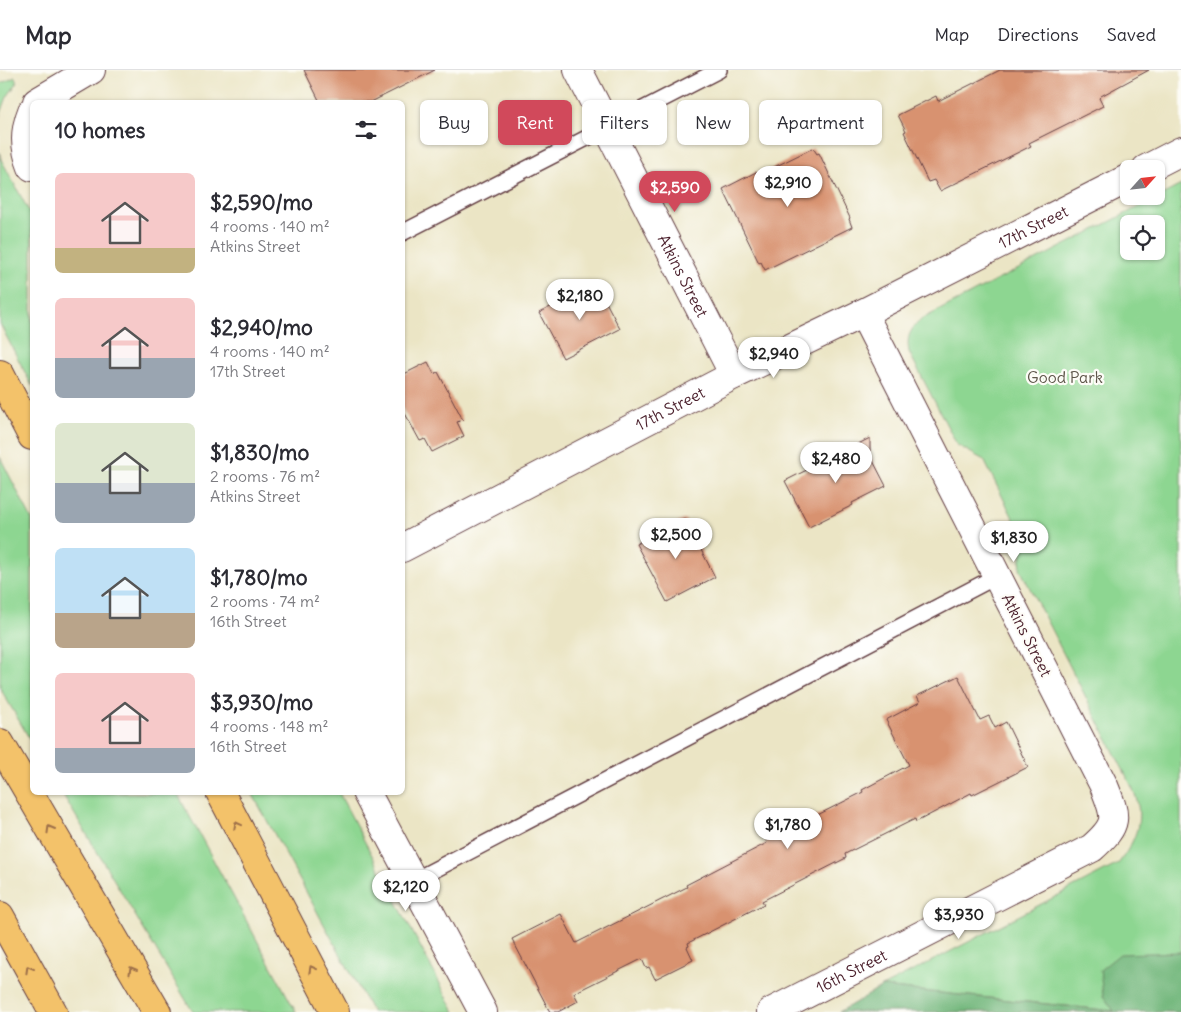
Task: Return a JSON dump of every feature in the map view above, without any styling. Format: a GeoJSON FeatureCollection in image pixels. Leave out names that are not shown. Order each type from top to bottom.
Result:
{"type":"FeatureCollection","features":[{"type":"Feature","properties":{"kind":"highway"},"geometry":{"type":"LineString","coordinates":[[0,374],[30,432]]}},
{"type":"Feature","properties":{"kind":"highway"},"geometry":{"type":"LineString","coordinates":[[0,743],[30,794]]}},
{"type":"Feature","properties":{"kind":"highway"},"geometry":{"type":"LineString","coordinates":[[30,795],[157,1012]]}},
{"type":"Feature","properties":{"kind":"highway"},"geometry":{"type":"LineString","coordinates":[[222,795],[335,1012]]}},
{"type":"Feature","properties":{"kind":"highway"},"geometry":{"type":"LineString","coordinates":[[0,916],[53,1012]]}},
{"type":"Feature","properties":{"kind":"street"},"geometry":{"type":"LineString","coordinates":[[40,100],[90,70]]}},
{"type":"Feature","properties":{"kind":"street","name":"Atkins Street"},"geometry":{"type":"LineString","coordinates":[[578,70],[594,100]]}},
{"type":"Feature","properties":{"kind":"street"},"geometry":{"type":"LineString","coordinates":[[30,116],[26,126],[27,154],[30,162]]}},
{"type":"Feature","properties":{"kind":"street","name":"Atkins Street"},"geometry":{"type":"LineString","coordinates":[[617,145],[734,375]]}},
{"type":"Feature","properties":{"kind":"street"},"geometry":{"type":"LineString","coordinates":[[1164,160],[1181,151]]}},
{"type":"Feature","properties":{"kind":"street","name":"17th Street"},"geometry":{"type":"LineString","coordinates":[[405,546],[734,375],[863,313],[1120,183]]}},
{"type":"Feature","properties":{"kind":"street","name":"Atkins Street"},"geometry":{"type":"LineString","coordinates":[[863,313],[1104,786],[1112,807],[1113,826]]}},
{"type":"Feature","properties":{"kind":"street"},"geometry":{"type":"LineString","coordinates":[[368,795],[483,1012]]}},
{"type":"Feature","properties":{"kind":"street","name":"16th Street"},"geometry":{"type":"LineString","coordinates":[[771,1012],[1092,848],[1105,837],[1113,826]]}},
{"type":"Feature","properties":{"kind":"lane"},"geometry":{"type":"LineString","coordinates":[[661,100],[719,70]]}},
{"type":"Feature","properties":{"kind":"lane"},"geometry":{"type":"LineString","coordinates":[[405,231],[582,140]]}},
{"type":"Feature","properties":{"kind":"lane"},"geometry":{"type":"LineString","coordinates":[[413,881],[997,576]]}},
{"type":"Feature","properties":{"kind":"green space"},"geometry":{"type":"Polygon","coordinates":[[[15,77],[17,83],[7,97],[0,116],[0,84],[15,77]]]}},
{"type":"Feature","properties":{"kind":"green space"},"geometry":{"type":"Polygon","coordinates":[[[0,152],[1,159],[30,213],[30,382],[0,324],[0,152]]]}},
{"type":"Feature","properties":{"kind":"green space","name":"Good Park"},"geometry":{"type":"Polygon","coordinates":[[[1181,185],[1181,1012],[1115,1011],[882,987],[1118,864],[1130,846],[1139,818],[1132,787],[1020,569],[1023,538],[984,460],[957,445],[909,352],[908,342],[914,326],[922,319],[1120,217],[1120,260],[1165,260],[1165,215],[1123,215],[1142,205],[1165,205],[1165,193],[1181,185]]]}},
{"type":"Feature","properties":{"kind":"green space"},"geometry":{"type":"Polygon","coordinates":[[[0,457],[30,516],[30,740],[0,688],[0,457]]]}},
{"type":"Feature","properties":{"kind":"green space"},"geometry":{"type":"Polygon","coordinates":[[[63,795],[178,795],[296,1012],[193,1012],[63,795]]]}},
{"type":"Feature","properties":{"kind":"green space"},"geometry":{"type":"Polygon","coordinates":[[[253,795],[340,795],[455,1012],[372,1012],[253,795]]]}},
{"type":"Feature","properties":{"kind":"green space"},"geometry":{"type":"Polygon","coordinates":[[[1181,952],[1181,1012],[839,1012],[882,987],[1114,1011],[1103,996],[1100,970],[1120,954],[1181,952]]]}},
{"type":"Feature","properties":{"kind":"building"},"geometry":{"type":"Polygon","coordinates":[[[304,70],[435,70],[375,100],[319,100],[304,70]]]}},
{"type":"Feature","properties":{"kind":"building"},"geometry":{"type":"Polygon","coordinates":[[[1000,70],[1149,70],[1101,96],[1099,98],[1103,106],[1029,143],[1031,146],[940,191],[934,180],[928,182],[898,115],[936,96],[938,101],[1000,70]]]}},
{"type":"Feature","properties":{"kind":"building"},"geometry":{"type":"Polygon","coordinates":[[[813,148],[817,154],[819,153],[850,218],[852,227],[765,270],[761,262],[759,263],[723,189],[756,172],[758,175],[813,148]]]}},
{"type":"Feature","properties":{"kind":"building"},"geometry":{"type":"Polygon","coordinates":[[[596,283],[620,329],[563,358],[539,313],[596,283]]]}},
{"type":"Feature","properties":{"kind":"building"},"geometry":{"type":"Polygon","coordinates":[[[428,362],[434,374],[438,372],[463,420],[457,422],[464,436],[432,452],[425,439],[420,441],[405,414],[405,374],[428,362]]]}},
{"type":"Feature","properties":{"kind":"building"},"geometry":{"type":"Polygon","coordinates":[[[870,438],[870,455],[886,486],[809,527],[785,481],[870,438]]]}},
{"type":"Feature","properties":{"kind":"building"},"geometry":{"type":"Polygon","coordinates":[[[685,519],[715,577],[667,602],[636,544],[685,519]]]}},
{"type":"Feature","properties":{"kind":"building"},"geometry":{"type":"Polygon","coordinates":[[[958,676],[980,720],[989,716],[995,728],[1006,722],[1028,767],[972,795],[971,793],[916,822],[915,819],[845,854],[846,858],[762,901],[764,904],[688,943],[689,946],[687,947],[693,960],[655,979],[649,967],[646,968],[642,959],[574,993],[578,1001],[558,1012],[550,1012],[512,939],[561,914],[576,943],[687,887],[686,885],[767,843],[766,841],[863,792],[862,790],[909,765],[886,720],[920,702],[917,696],[958,676]]]}}]}
